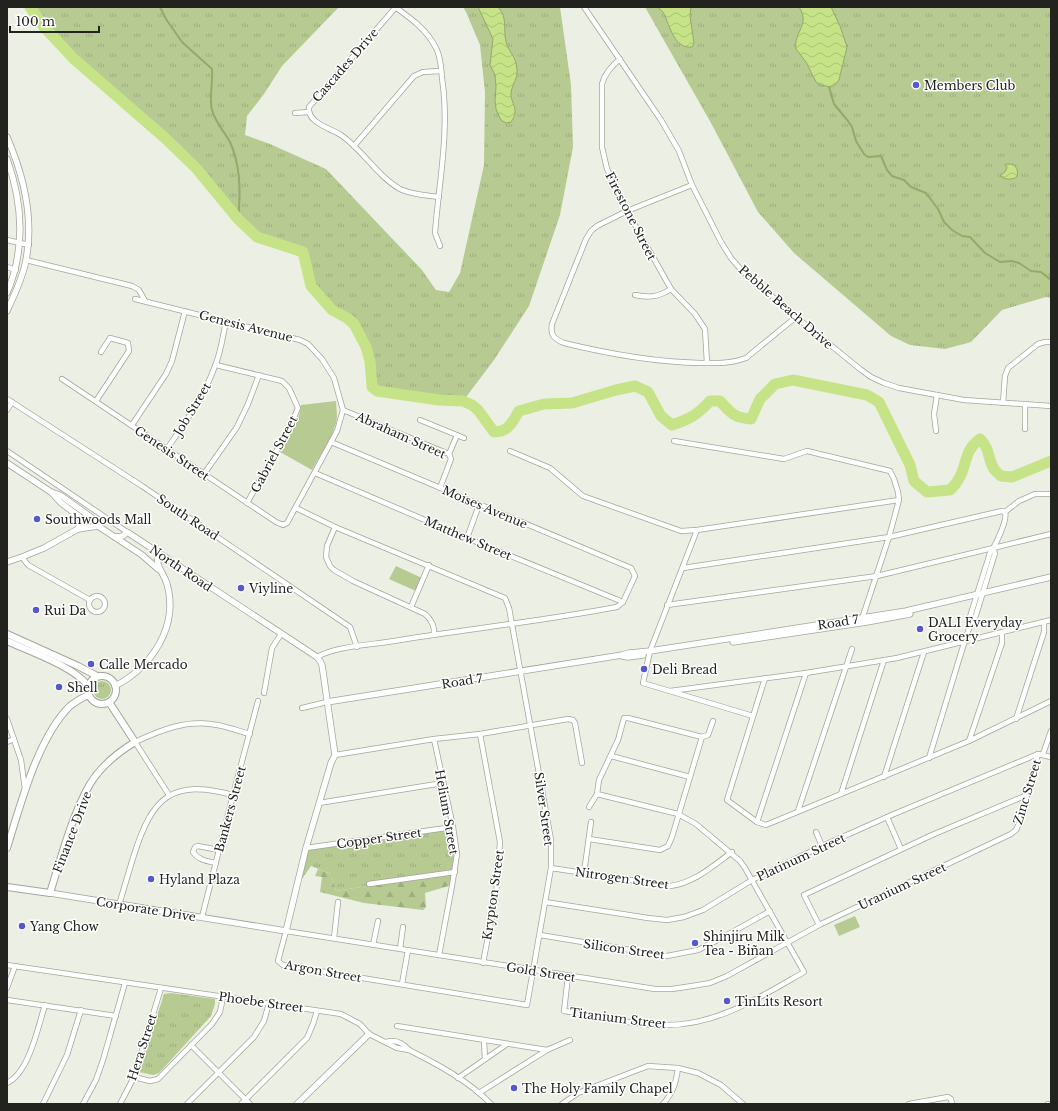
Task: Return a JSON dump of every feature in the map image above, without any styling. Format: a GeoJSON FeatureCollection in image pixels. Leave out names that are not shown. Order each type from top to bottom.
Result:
{"type":"FeatureCollection","features":[{"type":"Feature","properties":{"kind":"main road"},"geometry":{"type":"LineString","coordinates":[[7,634],[97,676],[110,678],[115,686],[115,695],[109,702],[99,704],[92,701],[88,695],[88,686],[97,676]]}},
{"type":"Feature","properties":{"kind":"main road"},"geometry":{"type":"LineString","coordinates":[[7,641],[79,675],[88,686]]}},
{"type":"Feature","properties":{"kind":"main road"},"geometry":{"type":"LineString","coordinates":[[7,848],[25,790],[44,744],[54,726],[71,706],[88,695]]}},
{"type":"Feature","properties":{"kind":"main road"},"geometry":{"type":"LineString","coordinates":[[109,702],[135,742]]}},
{"type":"Feature","properties":{"kind":"main road","name":"Finance Drive"},"geometry":{"type":"LineString","coordinates":[[50,893],[75,817],[91,783],[102,768],[120,751],[135,742]]}},
{"type":"Feature","properties":{"kind":"main road","name":"Corporate Drive"},"geometry":{"type":"LineString","coordinates":[[7,887],[50,893]]}},
{"type":"Feature","properties":{"kind":"street"},"geometry":{"type":"LineString","coordinates":[[396,7],[416,22],[431,40],[437,50],[440,60],[444,90],[444,145],[435,233],[436,239],[440,246]]}},
{"type":"Feature","properties":{"kind":"street","name":"Cascades Drive"},"geometry":{"type":"LineString","coordinates":[[396,7],[309,107],[309,112],[315,121],[342,136],[354,146],[392,184],[410,193],[439,197]]}},
{"type":"Feature","properties":{"kind":"street","name":"Pebble Beach Drive"},"geometry":{"type":"LineString","coordinates":[[584,7],[661,120],[679,151],[692,185],[720,242],[742,271],[796,317],[871,377],[899,388],[937,396],[964,400],[1051,406]]}},
{"type":"Feature","properties":{"kind":"street","name":"Firestone Street"},"geometry":{"type":"LineString","coordinates":[[620,59],[604,76],[602,84],[602,147],[607,169],[627,211],[671,289],[695,314],[705,329],[707,363]]}},
{"type":"Feature","properties":{"kind":"street"},"geometry":{"type":"LineString","coordinates":[[354,146],[410,79],[418,74],[441,71]]}},
{"type":"Feature","properties":{"kind":"street"},"geometry":{"type":"LineString","coordinates":[[295,113],[309,112]]}},
{"type":"Feature","properties":{"kind":"street"},"geometry":{"type":"LineString","coordinates":[[7,137],[24,187],[28,221],[28,245],[26,260],[23,272],[7,311]]}},
{"type":"Feature","properties":{"kind":"street"},"geometry":{"type":"LineString","coordinates":[[7,159],[14,181],[18,202],[21,243],[16,270],[7,293]]}},
{"type":"Feature","properties":{"kind":"street"},"geometry":{"type":"LineString","coordinates":[[692,185],[627,211],[597,226],[591,231],[586,239],[552,324],[551,331],[553,336],[557,340],[564,343],[630,357],[673,362],[707,363],[738,361],[746,358],[796,317]]}},
{"type":"Feature","properties":{"kind":"street"},"geometry":{"type":"LineString","coordinates":[[7,240],[28,245]]}},
{"type":"Feature","properties":{"kind":"street"},"geometry":{"type":"LineString","coordinates":[[26,260],[132,286],[139,290],[145,301]]}},
{"type":"Feature","properties":{"kind":"street"},"geometry":{"type":"LineString","coordinates":[[7,267],[16,270]]}},
{"type":"Feature","properties":{"kind":"street"},"geometry":{"type":"LineString","coordinates":[[635,295],[657,297],[671,289]]}},
{"type":"Feature","properties":{"kind":"street","name":"Genesis Avenue"},"geometry":{"type":"LineString","coordinates":[[136,299],[185,310],[300,340],[308,344],[322,359],[334,378],[343,410]]}},
{"type":"Feature","properties":{"kind":"street"},"geometry":{"type":"LineString","coordinates":[[132,425],[156,389],[172,361],[185,310]]}},
{"type":"Feature","properties":{"kind":"street","name":"Job Street"},"geometry":{"type":"LineString","coordinates":[[167,449],[200,400],[216,365],[226,321]]}},
{"type":"Feature","properties":{"kind":"street"},"geometry":{"type":"LineString","coordinates":[[96,401],[129,351],[128,343],[110,338],[101,352]]}},
{"type":"Feature","properties":{"kind":"street"},"geometry":{"type":"LineString","coordinates":[[1004,403],[1005,376],[1008,368],[1038,344],[1051,342]]}},
{"type":"Feature","properties":{"kind":"street","name":"Gabriel Street"},"geometry":{"type":"LineString","coordinates":[[216,365],[282,381],[289,388],[298,408],[290,427],[247,503]]}},
{"type":"Feature","properties":{"kind":"street"},"geometry":{"type":"LineString","coordinates":[[204,474],[237,427],[259,375]]}},
{"type":"Feature","properties":{"kind":"street","name":"Genesis Street"},"geometry":{"type":"LineString","coordinates":[[62,379],[276,522],[283,525],[289,521],[296,508]]}},
{"type":"Feature","properties":{"kind":"street"},"geometry":{"type":"LineString","coordinates":[[936,431],[934,414],[937,396]]}},
{"type":"Feature","properties":{"kind":"street","name":"South Road"},"geometry":{"type":"LineString","coordinates":[[7,399],[142,486],[350,627],[358,647]]}},
{"type":"Feature","properties":{"kind":"street"},"geometry":{"type":"LineString","coordinates":[[7,410],[12,402]]}},
{"type":"Feature","properties":{"kind":"street"},"geometry":{"type":"LineString","coordinates":[[1025,405],[1025,429]]}},
{"type":"Feature","properties":{"kind":"street"},"geometry":{"type":"LineString","coordinates":[[343,410],[340,422],[331,442],[296,508],[429,565],[411,608]]}},
{"type":"Feature","properties":{"kind":"street","name":"Abraham Street"},"geometry":{"type":"LineString","coordinates":[[343,410],[448,454],[451,458],[440,488]]}},
{"type":"Feature","properties":{"kind":"street"},"geometry":{"type":"LineString","coordinates":[[420,420],[464,438]]}},
{"type":"Feature","properties":{"kind":"street"},"geometry":{"type":"LineString","coordinates":[[448,454],[457,435]]}},
{"type":"Feature","properties":{"kind":"street"},"geometry":{"type":"LineString","coordinates":[[674,441],[784,459],[807,451],[890,471],[894,479],[899,500],[877,576],[861,621]]}},
{"type":"Feature","properties":{"kind":"street","name":"Moises Avenue"},"geometry":{"type":"LineString","coordinates":[[331,442],[631,568],[634,576],[623,602]]}},
{"type":"Feature","properties":{"kind":"street","name":"North Road"},"geometry":{"type":"LineString","coordinates":[[7,451],[158,553],[317,657]]}},
{"type":"Feature","properties":{"kind":"street"},"geometry":{"type":"LineString","coordinates":[[510,451],[550,468],[583,496],[681,531],[697,530],[899,500]]}},
{"type":"Feature","properties":{"kind":"street"},"geometry":{"type":"LineString","coordinates":[[7,464],[51,492],[60,495],[95,520],[98,526],[142,555],[162,572]]}},
{"type":"Feature","properties":{"kind":"street","name":"Matthew Street"},"geometry":{"type":"LineString","coordinates":[[315,473],[467,538],[623,602]]}},
{"type":"Feature","properties":{"kind":"street"},"geometry":{"type":"LineString","coordinates":[[51,492],[61,503],[80,517],[81,525],[78,529]]}},
{"type":"Feature","properties":{"kind":"street"},"geometry":{"type":"LineString","coordinates":[[683,568],[889,537],[998,511],[1005,512],[1019,501],[1035,494],[1051,494]]}},
{"type":"Feature","properties":{"kind":"street"},"geometry":{"type":"LineString","coordinates":[[467,538],[479,505]]}},
{"type":"Feature","properties":{"kind":"street"},"geometry":{"type":"LineString","coordinates":[[929,758],[970,626],[969,620],[980,595],[990,553],[1005,519],[1005,512]]}},
{"type":"Feature","properties":{"kind":"street"},"geometry":{"type":"LineString","coordinates":[[7,562],[44,548],[78,529],[98,526]]}},
{"type":"Feature","properties":{"kind":"street"},"geometry":{"type":"LineString","coordinates":[[335,526],[327,546],[326,557],[330,566],[353,581],[425,614],[432,621],[435,627],[434,635]]}},
{"type":"Feature","properties":{"kind":"street"},"geometry":{"type":"LineString","coordinates":[[697,530],[667,605],[650,653],[643,683],[753,716]]}},
{"type":"Feature","properties":{"kind":"street"},"geometry":{"type":"LineString","coordinates":[[115,537],[123,536],[127,532]]}},
{"type":"Feature","properties":{"kind":"street"},"geometry":{"type":"LineString","coordinates":[[667,605],[877,576],[1051,534]]}},
{"type":"Feature","properties":{"kind":"street"},"geometry":{"type":"LineString","coordinates":[[115,686],[147,663],[163,638],[170,612],[170,596],[167,584],[156,561],[158,553]]}},
{"type":"Feature","properties":{"kind":"street"},"geometry":{"type":"LineString","coordinates":[[22,557],[28,565],[90,600]]}},
{"type":"Feature","properties":{"kind":"street","name":"Silver Street"},"geometry":{"type":"LineString","coordinates":[[429,565],[505,598],[509,608],[551,840],[551,868],[534,971]]}},
{"type":"Feature","properties":{"kind":"street","name":"Road 7"},"geometry":{"type":"LineString","coordinates":[[980,595],[1051,577]]}},
{"type":"Feature","properties":{"kind":"street","name":"Road 7"},"geometry":{"type":"LineString","coordinates":[[302,708],[327,702],[622,656],[629,653],[650,653],[861,621],[1051,580]]}},
{"type":"Feature","properties":{"kind":"street"},"geometry":{"type":"LineString","coordinates":[[327,702],[322,665],[317,657],[324,653],[434,635],[512,625],[617,607],[623,602]]}},
{"type":"Feature","properties":{"kind":"street"},"geometry":{"type":"LineString","coordinates":[[670,691],[806,673],[884,660],[924,652],[965,640],[1051,620]]}},
{"type":"Feature","properties":{"kind":"street"},"geometry":{"type":"LineString","coordinates":[[1016,719],[1044,632],[1044,622]]}},
{"type":"Feature","properties":{"kind":"street"},"geometry":{"type":"LineString","coordinates":[[970,741],[1002,643],[1002,632]]}},
{"type":"Feature","properties":{"kind":"street"},"geometry":{"type":"LineString","coordinates":[[264,692],[272,648],[281,634]]}},
{"type":"Feature","properties":{"kind":"street"},"geometry":{"type":"LineString","coordinates":[[798,811],[852,649]]}},
{"type":"Feature","properties":{"kind":"street"},"geometry":{"type":"LineString","coordinates":[[884,777],[924,652]]}},
{"type":"Feature","properties":{"kind":"street"},"geometry":{"type":"LineString","coordinates":[[841,794],[884,660]]}},
{"type":"Feature","properties":{"kind":"street"},"geometry":{"type":"LineString","coordinates":[[757,822],[806,673]]}},
{"type":"Feature","properties":{"kind":"street"},"geometry":{"type":"LineString","coordinates":[[765,678],[727,800],[757,822],[766,825],[970,741],[1051,701]]}},
{"type":"Feature","properties":{"kind":"street","name":"Bankers Street"},"geometry":{"type":"LineString","coordinates":[[202,917],[232,795],[258,701]]}},
{"type":"Feature","properties":{"kind":"street","name":"Argon Street"},"geometry":{"type":"LineString","coordinates":[[327,702],[335,755],[331,763],[306,848],[278,961],[282,965],[527,1005],[534,971]]}},
{"type":"Feature","properties":{"kind":"street"},"geometry":{"type":"LineString","coordinates":[[588,807],[597,794],[599,780],[618,740],[624,718],[702,737],[708,735],[713,721]]}},
{"type":"Feature","properties":{"kind":"street"},"geometry":{"type":"LineString","coordinates":[[7,719],[20,760],[25,790]]}},
{"type":"Feature","properties":{"kind":"street"},"geometry":{"type":"LineString","coordinates":[[335,755],[434,739],[480,734],[568,719],[573,720],[575,723],[582,763]]}},
{"type":"Feature","properties":{"kind":"street","name":"Finance Drive"},"geometry":{"type":"LineString","coordinates":[[135,742],[158,731],[189,723],[216,724],[250,734]]}},
{"type":"Feature","properties":{"kind":"street","name":"Zinc Street"},"geometry":{"type":"LineString","coordinates":[[1016,830],[1041,754],[1051,731]]}},
{"type":"Feature","properties":{"kind":"street","name":"Krypton Street"},"geometry":{"type":"LineString","coordinates":[[480,734],[500,842],[496,895],[483,963]]}},
{"type":"Feature","properties":{"kind":"street"},"geometry":{"type":"LineString","coordinates":[[589,839],[660,850],[668,846],[702,737]]}},
{"type":"Feature","properties":{"kind":"street"},"geometry":{"type":"LineString","coordinates":[[7,742],[14,739]]}},
{"type":"Feature","properties":{"kind":"street","name":"Helium Street"},"geometry":{"type":"LineString","coordinates":[[434,739],[457,854],[439,955]]}},
{"type":"Feature","properties":{"kind":"street"},"geometry":{"type":"LineString","coordinates":[[135,742],[169,796]]}},
{"type":"Feature","properties":{"kind":"street"},"geometry":{"type":"LineString","coordinates":[[1041,754],[1051,757]]}},
{"type":"Feature","properties":{"kind":"street","name":"Platinum Street"},"geometry":{"type":"LineString","coordinates":[[545,902],[648,918],[667,920],[684,917],[703,910],[752,880],[822,846],[887,817],[1041,754]]}},
{"type":"Feature","properties":{"kind":"street"},"geometry":{"type":"LineString","coordinates":[[610,756],[690,777]]}},
{"type":"Feature","properties":{"kind":"street"},"geometry":{"type":"LineString","coordinates":[[319,803],[442,783]]}},
{"type":"Feature","properties":{"kind":"street"},"geometry":{"type":"LineString","coordinates":[[119,905],[145,824],[157,805],[169,796],[190,789],[200,789],[232,795]]}},
{"type":"Feature","properties":{"kind":"street"},"geometry":{"type":"LineString","coordinates":[[597,794],[678,814],[696,824],[732,852],[743,864],[788,942]]}},
{"type":"Feature","properties":{"kind":"street"},"geometry":{"type":"LineString","coordinates":[[819,924],[804,895],[932,835],[1027,795]]}},
{"type":"Feature","properties":{"kind":"street"},"geometry":{"type":"LineString","coordinates":[[887,817],[901,849]]}},
{"type":"Feature","properties":{"kind":"street"},"geometry":{"type":"LineString","coordinates":[[584,873],[591,822]]}},
{"type":"Feature","properties":{"kind":"street","name":"Copper Street"},"geometry":{"type":"LineString","coordinates":[[306,848],[452,827]]}},
{"type":"Feature","properties":{"kind":"street","name":"Uranium Street"},"geometry":{"type":"LineString","coordinates":[[788,942],[819,924],[1007,838],[1016,830]]}},
{"type":"Feature","properties":{"kind":"street"},"geometry":{"type":"LineString","coordinates":[[816,832],[822,846]]}},
{"type":"Feature","properties":{"kind":"street"},"geometry":{"type":"LineString","coordinates":[[216,863],[200,859],[195,856],[193,852],[195,847],[198,846],[219,850]]}},
{"type":"Feature","properties":{"kind":"street","name":"Nitrogen Street"},"geometry":{"type":"LineString","coordinates":[[551,868],[662,885],[678,885],[696,877],[732,852]]}},
{"type":"Feature","properties":{"kind":"street"},"geometry":{"type":"LineString","coordinates":[[369,884],[454,872]]}},
{"type":"Feature","properties":{"kind":"street","name":"Corporate Drive"},"geometry":{"type":"LineString","coordinates":[[50,893],[286,931]]}},
{"type":"Feature","properties":{"kind":"street"},"geometry":{"type":"LineString","coordinates":[[334,938],[338,902]]}},
{"type":"Feature","properties":{"kind":"street","name":"Silicon Street"},"geometry":{"type":"LineString","coordinates":[[540,935],[658,955],[672,955],[698,950],[770,911]]}},
{"type":"Feature","properties":{"kind":"street"},"geometry":{"type":"LineString","coordinates":[[374,945],[378,921]]}},
{"type":"Feature","properties":{"kind":"street"},"geometry":{"type":"LineString","coordinates":[[400,949],[403,926]]}},
{"type":"Feature","properties":{"kind":"street","name":"Gold Street"},"geometry":{"type":"LineString","coordinates":[[286,931],[655,989],[672,989],[710,983],[727,976],[788,942]]}},
{"type":"Feature","properties":{"kind":"street","name":"Titanium Street"},"geometry":{"type":"LineString","coordinates":[[568,976],[564,1011],[641,1023],[667,1025],[684,1024],[714,1018],[745,1006],[804,972],[788,942]]}},
{"type":"Feature","properties":{"kind":"street"},"geometry":{"type":"LineString","coordinates":[[402,984],[408,950]]}},
{"type":"Feature","properties":{"kind":"street","name":"Phoebe Street"},"geometry":{"type":"LineString","coordinates":[[7,965],[341,1014],[360,1024],[369,1034],[386,1042],[393,1040],[400,1042],[409,1050],[458,1078],[479,1093],[491,1104]]}},
{"type":"Feature","properties":{"kind":"street"},"geometry":{"type":"LineString","coordinates":[[7,988],[14,966]]}},
{"type":"Feature","properties":{"kind":"street"},"geometry":{"type":"LineString","coordinates":[[83,1104],[96,1080],[104,1060],[125,982]]}},
{"type":"Feature","properties":{"kind":"street","name":"Hera Street"},"geometry":{"type":"LineString","coordinates":[[120,1104],[134,1077],[161,988]]}},
{"type":"Feature","properties":{"kind":"street"},"geometry":{"type":"LineString","coordinates":[[134,1077],[150,1081],[158,1079],[217,1018],[222,1006],[223,997]]}},
{"type":"Feature","properties":{"kind":"street"},"geometry":{"type":"LineString","coordinates":[[7,1000],[116,1016]]}},
{"type":"Feature","properties":{"kind":"street"},"geometry":{"type":"LineString","coordinates":[[187,1104],[254,1037],[261,1028],[269,1003]]}},
{"type":"Feature","properties":{"kind":"street"},"geometry":{"type":"LineString","coordinates":[[7,1083],[13,1080],[26,1061],[45,1005]]}},
{"type":"Feature","properties":{"kind":"street"},"geometry":{"type":"LineString","coordinates":[[43,1104],[67,1055],[81,1010]]}},
{"type":"Feature","properties":{"kind":"street"},"geometry":{"type":"LineString","coordinates":[[241,1104],[307,1038],[317,1011]]}},
{"type":"Feature","properties":{"kind":"street"},"geometry":{"type":"LineString","coordinates":[[397,1026],[547,1050]]}},
{"type":"Feature","properties":{"kind":"street"},"geometry":{"type":"LineString","coordinates":[[297,1104],[369,1034]]}},
{"type":"Feature","properties":{"kind":"street"},"geometry":{"type":"LineString","coordinates":[[479,1093],[547,1050],[570,1040]]}},
{"type":"Feature","properties":{"kind":"street"},"geometry":{"type":"LineString","coordinates":[[484,1041],[485,1059]]}},
{"type":"Feature","properties":{"kind":"street"},"geometry":{"type":"LineString","coordinates":[[458,1078],[507,1044]]}},
{"type":"Feature","properties":{"kind":"street"},"geometry":{"type":"LineString","coordinates":[[191,1045],[250,1104]]}},
{"type":"Feature","properties":{"kind":"street"},"geometry":{"type":"LineString","coordinates":[[562,1104],[578,1093],[648,1066],[678,1068],[698,1073],[721,1085],[743,1104]]}},
{"type":"Feature","properties":{"kind":"street"},"geometry":{"type":"LineString","coordinates":[[663,1104],[670,1096],[676,1083],[678,1068]]}},
{"type":"Feature","properties":{"kind":"street"},"geometry":{"type":"LineString","coordinates":[[909,1104],[946,1097],[950,1098],[952,1104]]}},
{"type":"Feature","properties":{"kind":"green space"},"geometry":{"type":"Polygon","coordinates":[[[30,7],[339,7],[282,66],[264,94],[247,116],[245,135],[270,144],[326,169],[422,270],[436,290],[449,292],[460,273],[484,165],[485,92],[480,45],[463,7],[560,7],[571,85],[573,147],[560,215],[529,306],[494,360],[463,401],[401,396],[372,387],[370,361],[366,347],[354,324],[347,318],[332,310],[311,286],[303,252],[257,237],[238,219],[196,168],[165,138],[74,59],[44,27],[30,7]]]}},
{"type":"Feature","properties":{"kind":"green space"},"geometry":{"type":"Polygon","coordinates":[[[645,7],[1051,7],[1051,298],[1046,297],[1002,310],[971,342],[945,349],[910,345],[891,336],[794,253],[758,212],[711,123],[645,7]]]}},
{"type":"Feature","properties":{"kind":"green space"},"geometry":{"type":"Polygon","coordinates":[[[1051,32],[1051,48],[1041,43],[1051,32]]]}},
{"type":"Feature","properties":{"kind":"green space"},"geometry":{"type":"Polygon","coordinates":[[[336,401],[337,417],[334,430],[312,470],[280,452],[296,423],[301,405],[336,401]]]}},
{"type":"Feature","properties":{"kind":"green space"},"geometry":{"type":"Polygon","coordinates":[[[396,566],[422,578],[416,591],[389,579],[396,566]]]}},
{"type":"Feature","properties":{"kind":"green space"},"geometry":{"type":"Polygon","coordinates":[[[102,681],[108,684],[111,690],[108,696],[102,699],[96,696],[93,690],[96,684],[102,681]]]}},
{"type":"Feature","properties":{"kind":"green space"},"geometry":{"type":"Polygon","coordinates":[[[453,828],[454,872],[336,891],[331,874],[311,866],[296,887],[306,849],[453,828]]]}},
{"type":"Feature","properties":{"kind":"green space"},"geometry":{"type":"Polygon","coordinates":[[[318,869],[331,874],[336,891],[454,872],[452,885],[425,893],[426,907],[423,910],[364,903],[320,892],[322,877],[315,876],[318,869]]]}},
{"type":"Feature","properties":{"kind":"green space"},"geometry":{"type":"Polygon","coordinates":[[[855,916],[860,927],[839,936],[834,925],[855,916]]]}},
{"type":"Feature","properties":{"kind":"green space"},"geometry":{"type":"Polygon","coordinates":[[[171,993],[215,999],[211,1016],[159,1073],[153,1075],[139,1072],[164,994],[171,993]]]}},
{"type":"Feature","properties":{"kind":"green space"},"geometry":{"type":"Polygon","coordinates":[[[167,997],[188,1000],[187,1009],[166,1006],[167,997]]]}},
{"type":"Feature","properties":{"kind":"water"},"geometry":{"type":"Polygon","coordinates":[[[478,7],[498,7],[503,15],[506,42],[514,57],[517,70],[517,76],[511,93],[515,114],[511,122],[506,123],[501,120],[496,109],[495,75],[490,65],[493,39],[478,7]]]}},
{"type":"Feature","properties":{"kind":"water"},"geometry":{"type":"Polygon","coordinates":[[[657,7],[691,7],[690,16],[694,43],[692,47],[686,47],[677,41],[664,13],[657,7]]]}},
{"type":"Feature","properties":{"kind":"water"},"geometry":{"type":"Polygon","coordinates":[[[799,7],[831,7],[840,26],[847,47],[839,80],[831,87],[821,85],[816,82],[806,62],[796,49],[797,38],[803,24],[802,13],[799,7]]]}},
{"type":"Feature","properties":{"kind":"water"},"geometry":{"type":"Polygon","coordinates":[[[1005,164],[1011,164],[1016,167],[1017,177],[1008,179],[1000,176],[1007,168],[1005,164]]]}},
{"type":"Feature","properties":{"kind":"waterway"},"geometry":{"type":"LineString","coordinates":[[30,7],[44,27],[74,59],[165,138],[196,168],[238,219],[257,237],[303,252],[311,286],[332,310],[347,318],[354,324],[366,347],[370,361],[372,387],[377,391],[439,400],[463,401],[472,405],[478,410],[494,432],[499,432],[510,426],[519,411],[544,404],[572,403],[635,386],[648,392],[661,416],[672,425],[693,416],[710,401],[720,401],[733,414],[751,419],[760,399],[775,384],[793,380],[867,395],[879,402],[910,465],[914,481],[927,492],[950,490],[961,474],[968,453],[980,439],[986,447],[994,469],[1001,476],[1012,477],[1051,461]]}},
{"type":"Feature","properties":{"kind":"waterway"},"geometry":{"type":"LineString","coordinates":[[160,7],[166,19],[182,42],[212,69],[211,101],[213,114],[230,142],[234,151],[238,170],[240,190],[238,219]]}},
{"type":"Feature","properties":{"kind":"waterway"},"geometry":{"type":"LineString","coordinates":[[829,87],[834,104],[852,127],[856,141],[864,154],[868,157],[881,156],[887,170],[892,176],[904,180],[911,187],[926,193],[938,209],[944,222],[952,230],[962,236],[970,237],[985,253],[1000,262],[1012,261],[1019,263],[1031,271],[1041,272],[1051,280]]}},
{"type":"Feature","properties":{"kind":"place","name":"Members Club"},"geometry":{"type":"Point","coordinates":[916,85]}},
{"type":"Feature","properties":{"kind":"place","name":"Southwoods Mall"},"geometry":{"type":"Point","coordinates":[37,519]}},
{"type":"Feature","properties":{"kind":"place","name":"Viyline"},"geometry":{"type":"Point","coordinates":[241,588]}},
{"type":"Feature","properties":{"kind":"place","name":"Rui Da"},"geometry":{"type":"Point","coordinates":[36,610]}},
{"type":"Feature","properties":{"kind":"place","name":"DALI Everyday Grocery"},"geometry":{"type":"Point","coordinates":[920,629]}},
{"type":"Feature","properties":{"kind":"place","name":"Calle Mercado"},"geometry":{"type":"Point","coordinates":[91,664]}},
{"type":"Feature","properties":{"kind":"place","name":"Deli Bread"},"geometry":{"type":"Point","coordinates":[644,669]}},
{"type":"Feature","properties":{"kind":"place","name":"Shell"},"geometry":{"type":"Point","coordinates":[59,687]}},
{"type":"Feature","properties":{"kind":"place","name":"Hyland Plaza"},"geometry":{"type":"Point","coordinates":[151,879]}},
{"type":"Feature","properties":{"kind":"place","name":"Yang Chow"},"geometry":{"type":"Point","coordinates":[22,926]}},
{"type":"Feature","properties":{"kind":"place","name":"Shinjiru Milk Tea - Biñan"},"geometry":{"type":"Point","coordinates":[695,943]}},
{"type":"Feature","properties":{"kind":"place","name":"TinLits Resort"},"geometry":{"type":"Point","coordinates":[727,1001]}},
{"type":"Feature","properties":{"kind":"place","name":"The Holy Family Chapel"},"geometry":{"type":"Point","coordinates":[514,1088]}}]}
